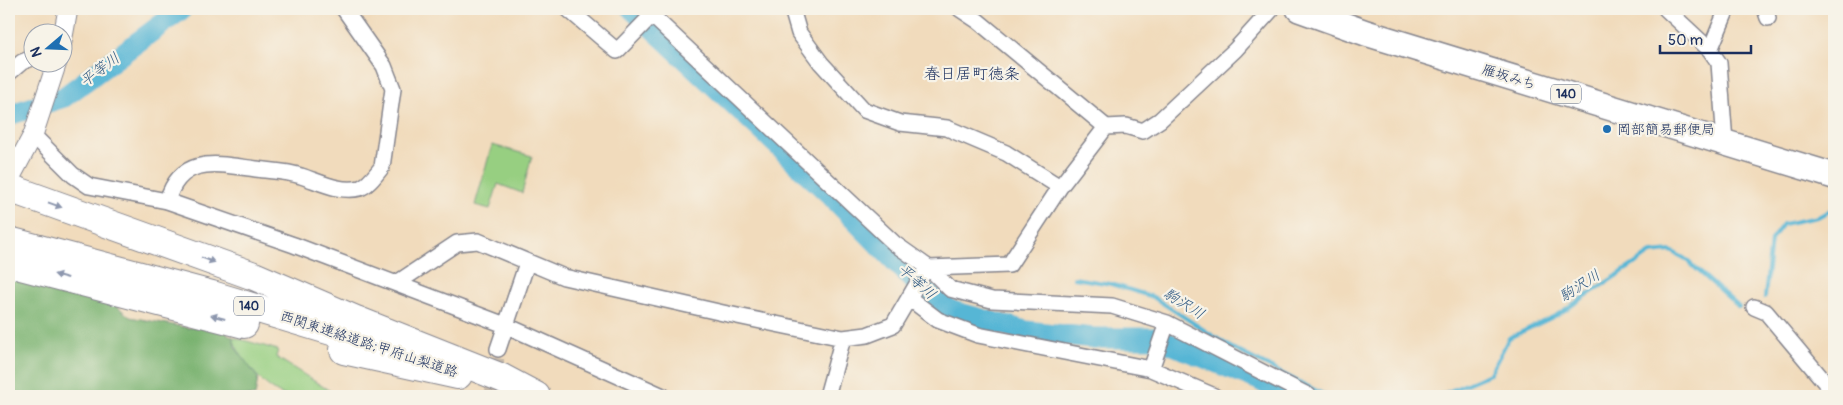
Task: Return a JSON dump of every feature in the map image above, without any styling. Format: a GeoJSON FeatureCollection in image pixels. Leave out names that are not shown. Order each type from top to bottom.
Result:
{"type":"FeatureCollection","features":[{"type":"Feature","properties":{"kind":"highway","name":"雁坂みち"},"geometry":{"type":"LineString","coordinates":[[1299,9],[1331,13],[1366,33],[1834,176]]}},
{"type":"Feature","properties":{"kind":"highway"},"geometry":{"type":"LineString","coordinates":[[9,188],[254,276],[356,320],[502,378],[536,396]]}},
{"type":"Feature","properties":{"kind":"highway","name":"西関東連絡道路;甲府山梨道路"},"geometry":{"type":"LineString","coordinates":[[9,242],[250,306],[353,337],[526,396]]}},
{"type":"Feature","properties":{"kind":"highway"},"geometry":{"type":"LineString","coordinates":[[9,263],[345,350],[486,382]]}},
{"type":"Feature","properties":{"kind":"street"},"geometry":{"type":"LineString","coordinates":[[66,22],[68,9]]}},
{"type":"Feature","properties":{"kind":"street"},"geometry":{"type":"LineString","coordinates":[[167,201],[176,180],[185,172],[206,164],[299,175],[338,189],[351,190],[363,187],[374,177],[382,167],[393,89],[384,66],[344,9]]}},
{"type":"Feature","properties":{"kind":"street"},"geometry":{"type":"LineString","coordinates":[[568,9],[617,51],[652,11],[894,244],[950,288],[992,300],[1112,306],[1167,323],[1309,396]]}},
{"type":"Feature","properties":{"kind":"street"},"geometry":{"type":"LineString","coordinates":[[792,9],[799,33],[821,64],[864,110],[900,123],[947,128],[1006,153],[1060,187]]}},
{"type":"Feature","properties":{"kind":"street"},"geometry":{"type":"LineString","coordinates":[[960,9],[978,21],[1106,126],[1126,126],[1143,131],[1160,120],[1235,50],[1272,9]]}},
{"type":"Feature","properties":{"kind":"street"},"geometry":{"type":"LineString","coordinates":[[1666,9],[1710,50],[1719,63],[1725,142]]}},
{"type":"Feature","properties":{"kind":"street"},"geometry":{"type":"LineString","coordinates":[[1710,50],[1727,9]]}},
{"type":"Feature","properties":{"kind":"street"},"geometry":{"type":"LineString","coordinates":[[9,73],[22,62]]}},
{"type":"Feature","properties":{"kind":"street"},"geometry":{"type":"LineString","coordinates":[[9,180],[33,135],[54,72]]}},
{"type":"Feature","properties":{"kind":"street"},"geometry":{"type":"LineString","coordinates":[[926,271],[1009,265],[1060,187],[1106,126]]}},
{"type":"Feature","properties":{"kind":"street"},"geometry":{"type":"LineString","coordinates":[[33,135],[73,175],[88,186],[167,201],[397,283],[505,325],[663,396]]}},
{"type":"Feature","properties":{"kind":"street"},"geometry":{"type":"LineString","coordinates":[[397,283],[457,244],[478,241],[564,277],[843,338],[866,335],[893,325],[926,271]]}},
{"type":"Feature","properties":{"kind":"street"},"geometry":{"type":"LineString","coordinates":[[498,348],[527,263]]}},
{"type":"Feature","properties":{"kind":"street"},"geometry":{"type":"LineString","coordinates":[[909,298],[938,320],[978,335],[1151,369],[1214,396]]}},
{"type":"Feature","properties":{"kind":"street"},"geometry":{"type":"LineString","coordinates":[[1754,307],[1766,312],[1834,393]]}},
{"type":"Feature","properties":{"kind":"street"},"geometry":{"type":"LineString","coordinates":[[1151,369],[1167,323]]}},
{"type":"Feature","properties":{"kind":"street"},"geometry":{"type":"LineString","coordinates":[[827,396],[843,338]]}},
{"type":"Feature","properties":{"kind":"green space"},"geometry":{"type":"Polygon","coordinates":[[[492,145],[532,156],[522,193],[498,184],[490,209],[475,205],[492,145]]]}},
{"type":"Feature","properties":{"kind":"green space"},"geometry":{"type":"Polygon","coordinates":[[[9,278],[112,302],[130,317],[189,328],[211,324],[233,337],[235,347],[258,378],[255,396],[9,396],[9,278]]]}},
{"type":"Feature","properties":{"kind":"green space"},"geometry":{"type":"Polygon","coordinates":[[[233,337],[278,350],[276,357],[338,396],[299,398],[279,393],[262,381],[254,372],[240,354],[233,337]]]}},
{"type":"Feature","properties":{"kind":"waterway","name":"平等川"},"geometry":{"type":"LineString","coordinates":[[9,115],[64,97],[182,9]]}},
{"type":"Feature","properties":{"kind":"waterway","name":"平等川"},"geometry":{"type":"LineString","coordinates":[[632,9],[825,190],[925,292],[952,311],[1026,331],[1094,338],[1156,338],[1259,380],[1287,396]]}},
{"type":"Feature","properties":{"kind":"waterway","name":"駒沢川"},"geometry":{"type":"LineString","coordinates":[[1765,297],[1771,240],[1783,224],[1818,217],[1834,208]]}},
{"type":"Feature","properties":{"kind":"waterway","name":"駒沢川"},"geometry":{"type":"LineString","coordinates":[[1438,396],[1490,374],[1509,338],[1557,315],[1651,253],[1671,251],[1684,258],[1739,307]]}},
{"type":"Feature","properties":{"kind":"waterway","name":"駒沢川"},"geometry":{"type":"LineString","coordinates":[[1074,278],[1111,284],[1153,297],[1232,348],[1327,396]]}},
{"type":"Feature","properties":{"kind":"tunnel"},"geometry":{"type":"LineString","coordinates":[[492,396],[498,349]]}},
{"type":"Feature","properties":{"kind":"place","name":"岡部簡易郵便局"},"geometry":{"type":"Point","coordinates":[1607,129]}},
{"type":"Feature","properties":{"kind":"district","name":"春日居町徳条"},"geometry":{"type":"Point","coordinates":[972,74]}}]}
